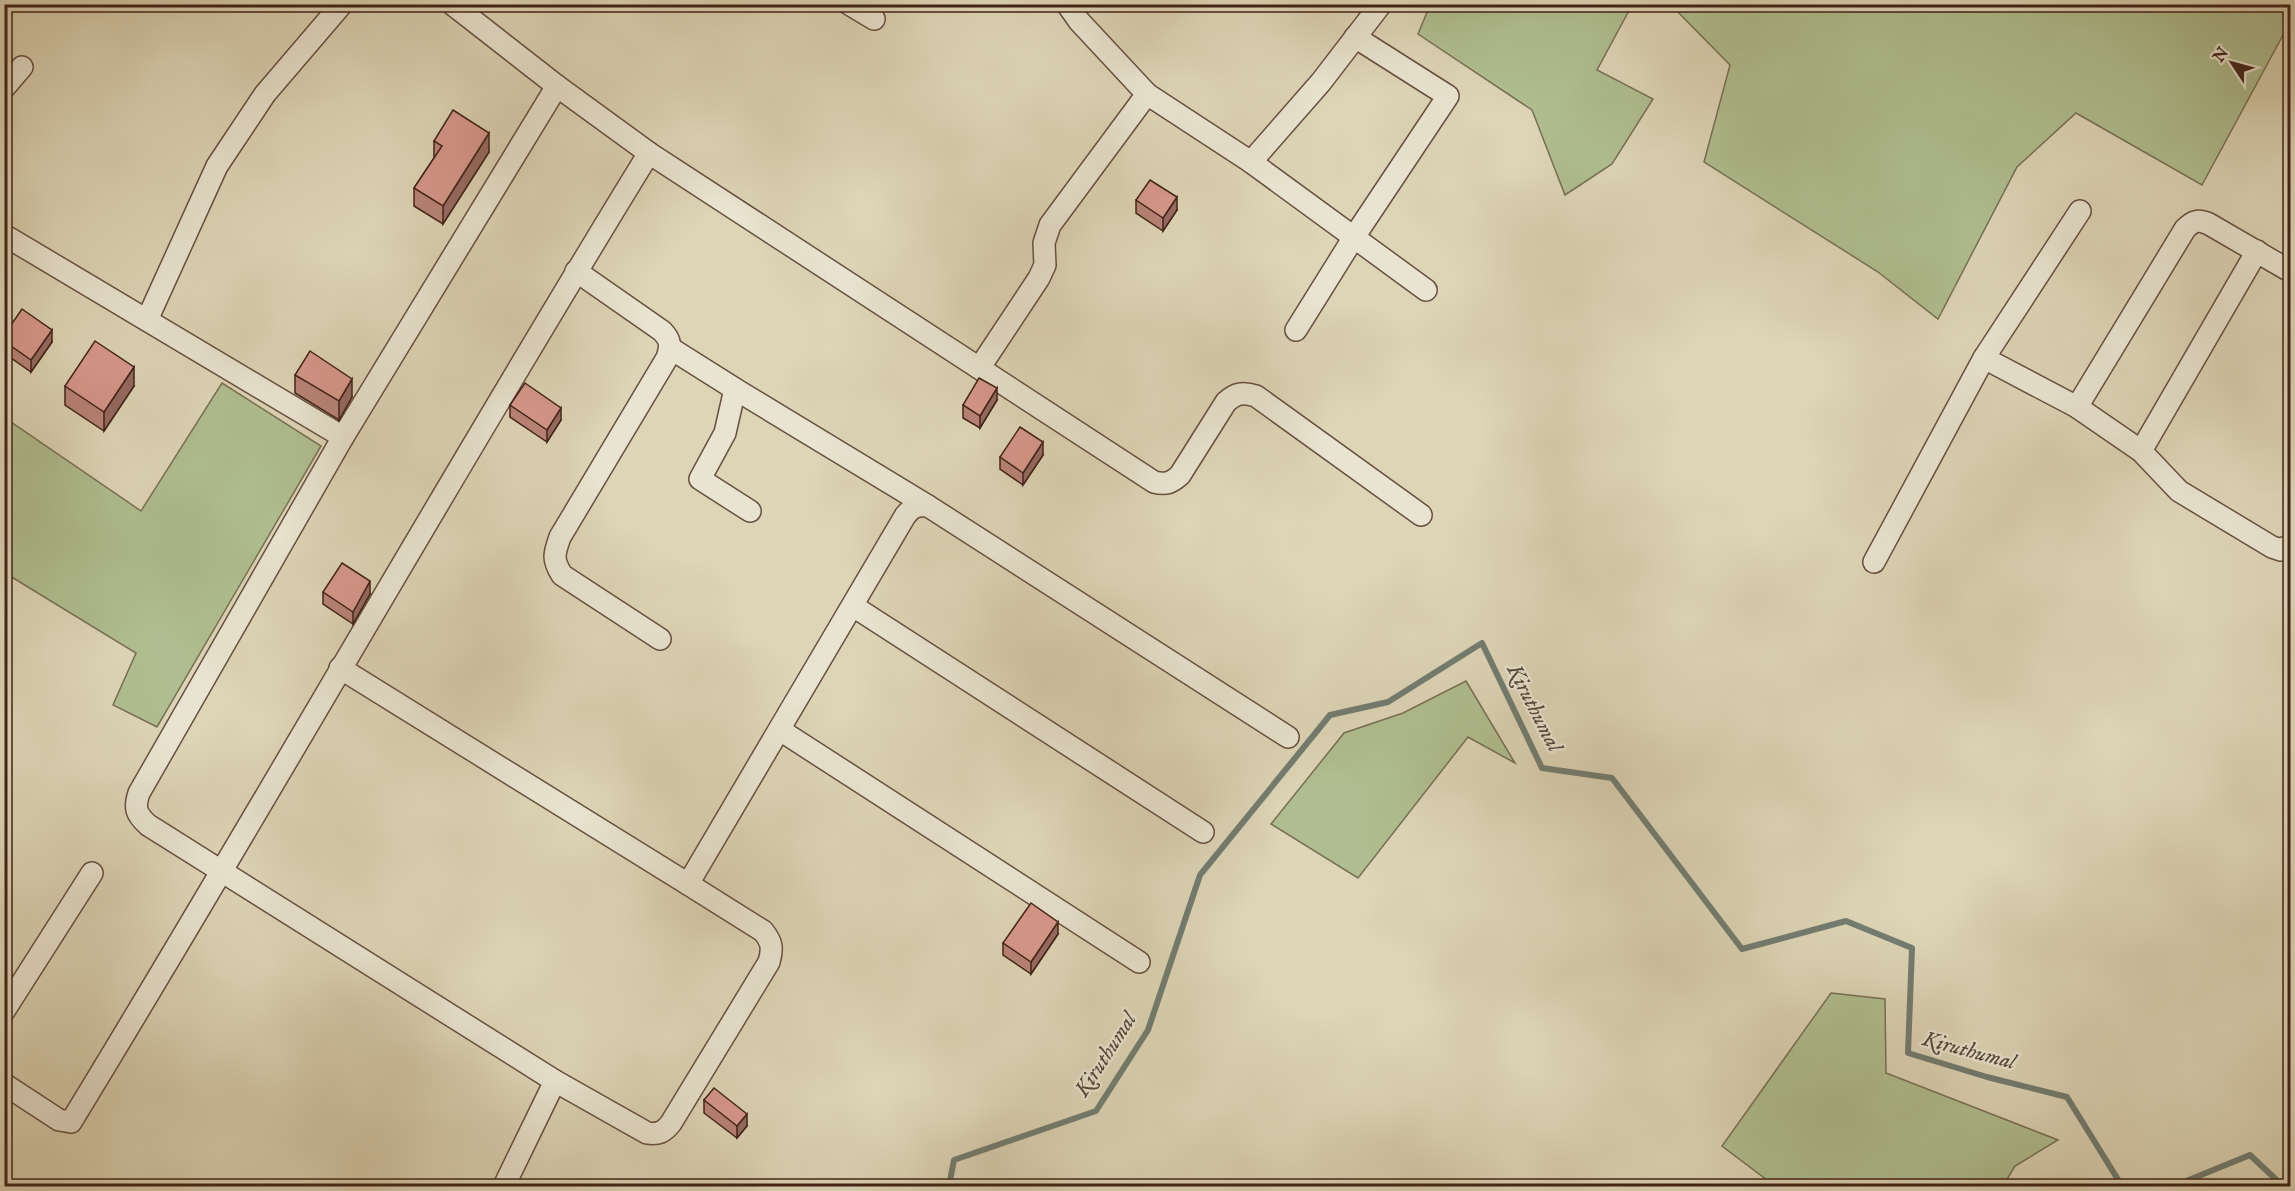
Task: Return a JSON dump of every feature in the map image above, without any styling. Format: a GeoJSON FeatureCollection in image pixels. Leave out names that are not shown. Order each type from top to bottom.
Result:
{"type":"FeatureCollection","features":[{"type":"Feature","properties":{"kind":"street"},"geometry":{"type":"LineString","coordinates":[[147,320],[218,166],[265,94],[342,4]]}},
{"type":"Feature","properties":{"kind":"street"},"geometry":{"type":"LineString","coordinates":[[452,4],[556,86],[649,153],[1154,482],[1171,483],[1180,475],[1226,402],[1234,395],[1244,392],[1256,396],[1421,515]]}},
{"type":"Feature","properties":{"kind":"street"},"geometry":{"type":"LineString","coordinates":[[849,4],[874,19]]}},
{"type":"Feature","properties":{"kind":"street"},"geometry":{"type":"LineString","coordinates":[[1067,4],[1079,21],[1147,94],[1251,162],[1425,290]]}},
{"type":"Feature","properties":{"kind":"street"},"geometry":{"type":"LineString","coordinates":[[1251,162],[1321,82],[1381,4]]}},
{"type":"Feature","properties":{"kind":"street"},"geometry":{"type":"LineString","coordinates":[[1296,330],[1354,237],[1448,96],[1355,38]]}},
{"type":"Feature","properties":{"kind":"street"},"geometry":{"type":"LineString","coordinates":[[4,88],[22,67]]}},
{"type":"Feature","properties":{"kind":"street"},"geometry":{"type":"LineString","coordinates":[[340,668],[763,931],[771,941],[773,950],[769,962],[665,1131],[655,1134],[647,1133],[555,1081],[148,825],[138,816],[135,805],[344,437],[556,86]]}},
{"type":"Feature","properties":{"kind":"street"},"geometry":{"type":"LineString","coordinates":[[980,367],[1039,278],[1045,265],[1044,243],[1050,225],[1147,94]]}},
{"type":"Feature","properties":{"kind":"street"},"geometry":{"type":"LineString","coordinates":[[4,1084],[59,1120],[71,1122],[223,872],[340,668],[576,271],[649,153]]}},
{"type":"Feature","properties":{"kind":"street"},"geometry":{"type":"LineString","coordinates":[[1874,562],[1984,358],[2080,211]]}},
{"type":"Feature","properties":{"kind":"street"},"geometry":{"type":"LineString","coordinates":[[2077,407],[2192,222],[2200,220],[2209,224],[2290,271]]}},
{"type":"Feature","properties":{"kind":"street"},"geometry":{"type":"LineString","coordinates":[[4,235],[344,437]]}},
{"type":"Feature","properties":{"kind":"street"},"geometry":{"type":"LineString","coordinates":[[2141,451],[2257,251]]}},
{"type":"Feature","properties":{"kind":"street"},"geometry":{"type":"LineString","coordinates":[[576,271],[662,332],[669,338],[670,348],[667,358],[560,537],[555,550],[554,563],[562,575],[660,639]]}},
{"type":"Feature","properties":{"kind":"street"},"geometry":{"type":"LineString","coordinates":[[670,348],[928,506],[1288,737]]}},
{"type":"Feature","properties":{"kind":"street"},"geometry":{"type":"LineString","coordinates":[[1984,358],[2077,407],[2141,451],[2179,491],[2272,547],[2282,550],[2290,545]]}},
{"type":"Feature","properties":{"kind":"street"},"geometry":{"type":"LineString","coordinates":[[735,389],[725,433],[700,479],[750,510]]}},
{"type":"Feature","properties":{"kind":"street"},"geometry":{"type":"LineString","coordinates":[[688,884],[904,516],[911,508],[918,505],[928,506]]}},
{"type":"Feature","properties":{"kind":"street"},"geometry":{"type":"LineString","coordinates":[[853,606],[1203,832]]}},
{"type":"Feature","properties":{"kind":"street"},"geometry":{"type":"LineString","coordinates":[[780,730],[1139,962]]}},
{"type":"Feature","properties":{"kind":"street"},"geometry":{"type":"LineString","coordinates":[[4,1011],[92,873]]}},
{"type":"Feature","properties":{"kind":"street"},"geometry":{"type":"LineString","coordinates":[[504,1186],[555,1081]]}},
{"type":"Feature","properties":{"kind":"green space"},"geometry":{"type":"Polygon","coordinates":[[[2290,4],[2290,22],[2202,185],[2076,113],[2017,167],[1938,319],[1878,272],[1704,162],[1730,65],[1671,5],[2290,4]]]}},
{"type":"Feature","properties":{"kind":"green space"},"geometry":{"type":"Polygon","coordinates":[[[1430,5],[1632,5],[1597,70],[1653,99],[1612,164],[1565,195],[1532,110],[1418,34],[1430,5]]]}},
{"type":"Feature","properties":{"kind":"green space"},"geometry":{"type":"Polygon","coordinates":[[[222,383],[321,446],[157,727],[113,705],[136,653],[5,573],[5,418],[141,511],[222,383]]]}},
{"type":"Feature","properties":{"kind":"green space"},"geometry":{"type":"Polygon","coordinates":[[[1466,681],[1515,763],[1468,737],[1358,878],[1271,824],[1344,733],[1403,713],[1466,681]]]}},
{"type":"Feature","properties":{"kind":"green space"},"geometry":{"type":"Polygon","coordinates":[[[1831,993],[1885,999],[1886,1073],[2058,1140],[2015,1166],[2003,1186],[1775,1186],[1722,1146],[1831,993]]]}},
{"type":"Feature","properties":{"kind":"building"},"geometry":{"type":"Polygon","coordinates":[[[453,110],[489,133],[443,206],[414,188],[442,146],[434,141],[453,110]]]}},
{"type":"Feature","properties":{"kind":"building"},"geometry":{"type":"Polygon","coordinates":[[[1150,180],[1177,197],[1163,218],[1136,200],[1150,180]]]}},
{"type":"Feature","properties":{"kind":"building"},"geometry":{"type":"Polygon","coordinates":[[[22,309],[52,330],[31,360],[4,341],[4,335],[22,309]]]}},
{"type":"Feature","properties":{"kind":"building"},"geometry":{"type":"Polygon","coordinates":[[[95,341],[134,367],[104,412],[65,386],[95,341]]]}},
{"type":"Feature","properties":{"kind":"building"},"geometry":{"type":"Polygon","coordinates":[[[310,351],[352,379],[339,401],[295,375],[310,351]]]}},
{"type":"Feature","properties":{"kind":"building"},"geometry":{"type":"Polygon","coordinates":[[[979,378],[997,388],[980,416],[963,405],[979,378]]]}},
{"type":"Feature","properties":{"kind":"building"},"geometry":{"type":"Polygon","coordinates":[[[525,383],[561,408],[547,430],[510,405],[525,383]]]}},
{"type":"Feature","properties":{"kind":"building"},"geometry":{"type":"Polygon","coordinates":[[[1020,427],[1043,442],[1023,473],[1000,457],[1020,427]]]}},
{"type":"Feature","properties":{"kind":"building"},"geometry":{"type":"Polygon","coordinates":[[[342,563],[370,581],[353,612],[323,592],[342,563]]]}},
{"type":"Feature","properties":{"kind":"building"},"geometry":{"type":"Polygon","coordinates":[[[1031,903],[1058,922],[1031,962],[1003,943],[1031,903]]]}},
{"type":"Feature","properties":{"kind":"building"},"geometry":{"type":"Polygon","coordinates":[[[714,1088],[747,1114],[737,1126],[704,1100],[714,1088]]]}},
{"type":"Feature","properties":{"kind":"waterway","name":"Kiruthumal"},"geometry":{"type":"LineString","coordinates":[[949,1186],[954,1160],[1096,1111],[1148,1030],[1200,875],[1330,715],[1388,702],[1482,643],[1542,768],[1612,778],[1742,949],[1846,921],[1912,948],[1908,1053],[1987,1077],[2067,1097],[2122,1186]]}},
{"type":"Feature","properties":{"kind":"waterway","name":"Kiruthumal"},"geometry":{"type":"LineString","coordinates":[[2174,1186],[2250,1155],[2283,1186]]}}]}
